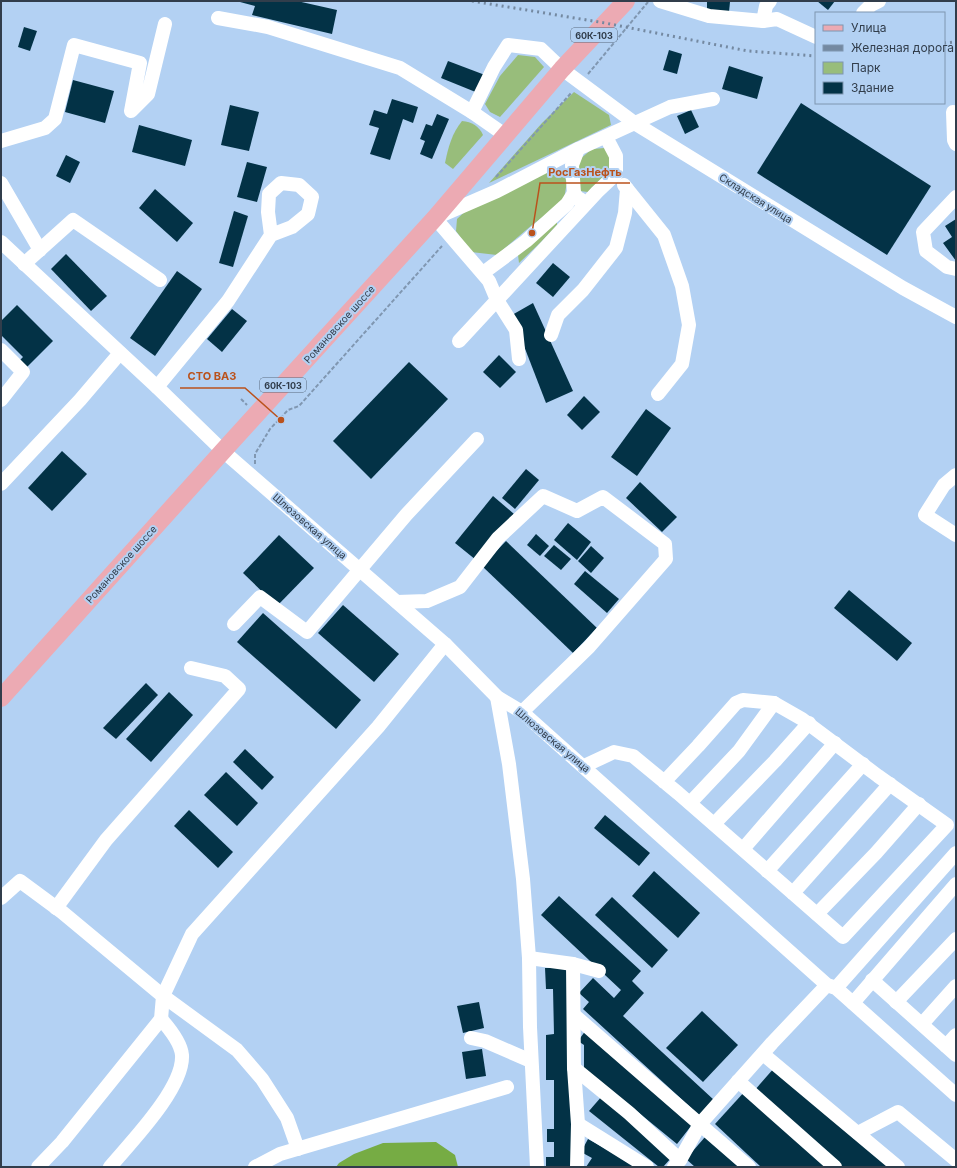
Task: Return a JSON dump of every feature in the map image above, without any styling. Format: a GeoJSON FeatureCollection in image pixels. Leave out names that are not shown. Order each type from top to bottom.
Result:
{"type":"FeatureCollection","features":[{"type":"Feature","properties":{"kind":"main road","name":"Романовское шоссе"},"geometry":{"type":"LineString","coordinates":[[1,698],[223,451],[436,218],[562,68],[626,1]]}},
{"type":"Feature","properties":{"kind":"street"},"geometry":{"type":"LineString","coordinates":[[660,1],[709,16],[763,20],[777,19],[815,37]]}},
{"type":"Feature","properties":{"kind":"street"},"geometry":{"type":"LineString","coordinates":[[763,20],[766,6],[770,1]]}},
{"type":"Feature","properties":{"kind":"street"},"geometry":{"type":"LineString","coordinates":[[864,12],[871,5],[879,1]]}},
{"type":"Feature","properties":{"kind":"street"},"geometry":{"type":"LineString","coordinates":[[218,18],[268,27],[400,68],[472,112],[505,135]]}},
{"type":"Feature","properties":{"kind":"street"},"geometry":{"type":"LineString","coordinates":[[1,141],[45,128],[55,119],[74,45],[140,62],[131,112],[148,94],[165,24]]}},
{"type":"Feature","properties":{"kind":"street","name":"Складская улица"},"geometry":{"type":"LineString","coordinates":[[472,112],[494,67],[508,45],[540,49],[562,68],[636,124],[903,288],[956,317]]}},
{"type":"Feature","properties":{"kind":"street"},"geometry":{"type":"LineString","coordinates":[[519,359],[516,330],[497,300],[489,281],[436,218],[497,191],[578,149],[636,124],[670,107],[713,99]]}},
{"type":"Feature","properties":{"kind":"street"},"geometry":{"type":"LineString","coordinates":[[953,112],[954,140],[956,144]]}},
{"type":"Feature","properties":{"kind":"street"},"geometry":{"type":"LineString","coordinates":[[606,137],[616,156],[616,174],[664,235],[682,286],[690,325],[682,364],[658,394]]}},
{"type":"Feature","properties":{"kind":"street"},"geometry":{"type":"LineString","coordinates":[[578,149],[572,165],[574,193],[579,200],[597,192]]}},
{"type":"Feature","properties":{"kind":"street"},"geometry":{"type":"LineString","coordinates":[[459,341],[597,192],[616,174]]}},
{"type":"Feature","properties":{"kind":"street"},"geometry":{"type":"LineString","coordinates":[[1,183],[40,250]]}},
{"type":"Feature","properties":{"kind":"street"},"geometry":{"type":"LineString","coordinates":[[551,335],[558,315],[583,290],[616,248],[625,213],[627,189]]}},
{"type":"Feature","properties":{"kind":"street"},"geometry":{"type":"LineString","coordinates":[[483,274],[526,241],[567,204],[574,193]]}},
{"type":"Feature","properties":{"kind":"street"},"geometry":{"type":"LineString","coordinates":[[956,197],[923,232],[926,251],[947,268],[956,269]]}},
{"type":"Feature","properties":{"kind":"street"},"geometry":{"type":"LineString","coordinates":[[24,264],[73,220],[160,280]]}},
{"type":"Feature","properties":{"kind":"street"},"geometry":{"type":"LineString","coordinates":[[157,387],[228,301],[270,235]]}},
{"type":"Feature","properties":{"kind":"street","name":"Шлюзовская улица"},"geometry":{"type":"LineString","coordinates":[[1,242],[157,387],[223,451],[445,644],[496,697],[522,712],[956,1095]]}},
{"type":"Feature","properties":{"kind":"street"},"geometry":{"type":"LineString","coordinates":[[1,350],[23,372],[1,400]]}},
{"type":"Feature","properties":{"kind":"street"},"geometry":{"type":"LineString","coordinates":[[1,484],[80,400],[120,353]]}},
{"type":"Feature","properties":{"kind":"street"},"geometry":{"type":"LineString","coordinates":[[234,624],[260,597],[307,632],[406,515],[477,439]]}},
{"type":"Feature","properties":{"kind":"street"},"geometry":{"type":"LineString","coordinates":[[956,475],[944,485],[925,515],[956,536]]}},
{"type":"Feature","properties":{"kind":"street"},"geometry":{"type":"LineString","coordinates":[[397,602],[427,601],[460,587],[498,538],[543,496],[577,511],[604,497],[665,544],[666,559],[589,647],[522,712]]}},
{"type":"Feature","properties":{"kind":"street"},"geometry":{"type":"LineString","coordinates":[[38,1167],[62,1142],[161,1019],[163,996],[192,934],[378,727],[445,644]]}},
{"type":"Feature","properties":{"kind":"street"},"geometry":{"type":"LineString","coordinates":[[56,908],[106,840],[239,689],[225,676],[191,668]]}},
{"type":"Feature","properties":{"kind":"street"},"geometry":{"type":"LineString","coordinates":[[496,697],[510,764],[523,879],[529,958],[531,1061],[537,1167]]}},
{"type":"Feature","properties":{"kind":"street"},"geometry":{"type":"LineString","coordinates":[[584,766],[614,752],[633,756],[664,782],[690,803],[843,937],[947,825],[809,723],[774,703],[743,700],[736,703],[664,782]]}},
{"type":"Feature","properties":{"kind":"street"},"geometry":{"type":"LineString","coordinates":[[690,803],[739,751],[774,703]]}},
{"type":"Feature","properties":{"kind":"street"},"geometry":{"type":"LineString","coordinates":[[714,824],[775,761],[809,723]]}},
{"type":"Feature","properties":{"kind":"street"},"geometry":{"type":"LineString","coordinates":[[743,849],[835,743]]}},
{"type":"Feature","properties":{"kind":"street"},"geometry":{"type":"LineString","coordinates":[[767,871],[863,764]]}},
{"type":"Feature","properties":{"kind":"street"},"geometry":{"type":"LineString","coordinates":[[792,893],[890,784]]}},
{"type":"Feature","properties":{"kind":"street"},"geometry":{"type":"LineString","coordinates":[[817,914],[876,853],[919,804]]}},
{"type":"Feature","properties":{"kind":"street"},"geometry":{"type":"LineString","coordinates":[[574,1068],[629,1113],[677,1163],[700,1124],[738,1081],[831,986],[956,853]]}},
{"type":"Feature","properties":{"kind":"street"},"geometry":{"type":"LineString","coordinates":[[1,898],[20,881],[56,908],[163,996],[237,1050],[262,1079],[287,1118],[298,1149]]}},
{"type":"Feature","properties":{"kind":"street"},"geometry":{"type":"LineString","coordinates":[[853,1003],[956,884]]}},
{"type":"Feature","properties":{"kind":"street"},"geometry":{"type":"LineString","coordinates":[[896,1002],[956,939]]}},
{"type":"Feature","properties":{"kind":"street"},"geometry":{"type":"LineString","coordinates":[[529,958],[573,964],[599,971]]}},
{"type":"Feature","properties":{"kind":"street"},"geometry":{"type":"LineString","coordinates":[[573,964],[574,1068],[578,1124],[578,1167]]}},
{"type":"Feature","properties":{"kind":"street"},"geometry":{"type":"LineString","coordinates":[[872,980],[951,1050],[956,1035]]}},
{"type":"Feature","properties":{"kind":"street"},"geometry":{"type":"LineString","coordinates":[[922,1024],[956,986]]}},
{"type":"Feature","properties":{"kind":"street"},"geometry":{"type":"LineString","coordinates":[[574,1015],[749,1167]]}},
{"type":"Feature","properties":{"kind":"street"},"geometry":{"type":"LineString","coordinates":[[110,1167],[164,1102],[181,1070],[182,1054],[173,1032],[161,1019]]}},
{"type":"Feature","properties":{"kind":"street"},"geometry":{"type":"LineString","coordinates":[[471,1038],[485,1041],[531,1061]]}},
{"type":"Feature","properties":{"kind":"street"},"geometry":{"type":"LineString","coordinates":[[763,1054],[898,1167]]}},
{"type":"Feature","properties":{"kind":"street"},"geometry":{"type":"LineString","coordinates":[[738,1081],[835,1167]]}},
{"type":"Feature","properties":{"kind":"street"},"geometry":{"type":"LineString","coordinates":[[255,1167],[280,1154],[507,1086]]}},
{"type":"Feature","properties":{"kind":"street"},"geometry":{"type":"LineString","coordinates":[[858,1133],[898,1112],[956,1160]]}},
{"type":"Feature","properties":{"kind":"street"},"geometry":{"type":"LineString","coordinates":[[578,1124],[647,1167]]}},
{"type":"Feature","properties":{"kind":"path"},"geometry":{"type":"LineString","coordinates":[[491,182],[581,82],[649,1]]}},
{"type":"Feature","properties":{"kind":"path"},"geometry":{"type":"LineString","coordinates":[[258,468],[255,454],[270,429],[288,410],[299,406],[426,265],[442,247],[447,232]]}},
{"type":"Feature","properties":{"kind":"green space"},"geometry":{"type":"Polygon","coordinates":[[[518,55],[535,57],[544,67],[500,117],[490,112],[485,104],[500,76],[518,55]]]}},
{"type":"Feature","properties":{"kind":"green space"},"geometry":{"type":"Polygon","coordinates":[[[574,92],[609,115],[611,125],[489,183],[542,123],[574,92]]]}},
{"type":"Feature","properties":{"kind":"green space"},"geometry":{"type":"Polygon","coordinates":[[[462,121],[475,125],[483,135],[453,169],[445,163],[451,141],[462,121]]]}},
{"type":"Feature","properties":{"kind":"green space"},"geometry":{"type":"Polygon","coordinates":[[[605,148],[612,155],[612,168],[588,192],[580,191],[575,178],[580,159],[592,149],[605,148]]]}},
{"type":"Feature","properties":{"kind":"green space"},"geometry":{"type":"Polygon","coordinates":[[[560,168],[567,182],[564,199],[554,209],[532,225],[497,255],[471,252],[456,231],[457,219],[474,203],[550,169],[560,168]]]}},
{"type":"Feature","properties":{"kind":"green space"},"geometry":{"type":"Polygon","coordinates":[[[557,219],[557,225],[519,263],[518,255],[557,219]]]}},
{"type":"Feature","properties":{"kind":"green space"},"geometry":{"type":"Polygon","coordinates":[[[436,1142],[455,1155],[458,1167],[336,1167],[339,1163],[354,1154],[383,1143],[436,1142]]]}},
{"type":"Feature","properties":{"kind":"building"},"geometry":{"type":"Polygon","coordinates":[[[240,1],[297,1],[337,10],[332,34],[252,15],[255,6],[240,1]]]}},
{"type":"Feature","properties":{"kind":"building"},"geometry":{"type":"Polygon","coordinates":[[[707,1],[730,2],[729,12],[707,11],[707,1]]]}},
{"type":"Feature","properties":{"kind":"building"},"geometry":{"type":"Polygon","coordinates":[[[817,1],[835,1],[828,10],[817,1]]]}},
{"type":"Feature","properties":{"kind":"building"},"geometry":{"type":"Polygon","coordinates":[[[24,27],[37,31],[30,51],[18,47],[24,27]]]}},
{"type":"Feature","properties":{"kind":"building"},"geometry":{"type":"Polygon","coordinates":[[[669,50],[682,54],[677,74],[663,70],[669,50]]]}},
{"type":"Feature","properties":{"kind":"building"},"geometry":{"type":"Polygon","coordinates":[[[448,61],[485,75],[478,93],[441,78],[448,61]]]}},
{"type":"Feature","properties":{"kind":"building"},"geometry":{"type":"Polygon","coordinates":[[[729,66],[763,77],[757,99],[722,89],[729,66]]]}},
{"type":"Feature","properties":{"kind":"building"},"geometry":{"type":"Polygon","coordinates":[[[73,80],[114,91],[105,123],[65,112],[73,80]]]}},
{"type":"Feature","properties":{"kind":"building"},"geometry":{"type":"Polygon","coordinates":[[[392,99],[418,107],[413,123],[403,119],[390,160],[370,154],[379,128],[369,125],[374,110],[387,114],[392,99]]]}},
{"type":"Feature","properties":{"kind":"building"},"geometry":{"type":"Polygon","coordinates":[[[801,103],[931,186],[887,255],[757,173],[801,103]]]}},
{"type":"Feature","properties":{"kind":"building"},"geometry":{"type":"Polygon","coordinates":[[[230,105],[259,112],[249,151],[221,145],[230,105]]]}},
{"type":"Feature","properties":{"kind":"building"},"geometry":{"type":"Polygon","coordinates":[[[691,110],[699,127],[685,134],[677,116],[691,110]]]}},
{"type":"Feature","properties":{"kind":"building"},"geometry":{"type":"Polygon","coordinates":[[[437,114],[449,119],[432,159],[420,154],[425,141],[420,139],[426,124],[432,126],[437,114]]]}},
{"type":"Feature","properties":{"kind":"building"},"geometry":{"type":"Polygon","coordinates":[[[139,125],[192,140],[185,166],[132,152],[139,125]]]}},
{"type":"Feature","properties":{"kind":"building"},"geometry":{"type":"Polygon","coordinates":[[[66,155],[80,162],[70,183],[56,176],[66,155]]]}},
{"type":"Feature","properties":{"kind":"building"},"geometry":{"type":"Polygon","coordinates":[[[247,162],[267,167],[257,202],[237,197],[247,162]]]}},
{"type":"Feature","properties":{"kind":"building"},"geometry":{"type":"Polygon","coordinates":[[[155,189],[193,223],[177,242],[139,208],[155,189]]]}},
{"type":"Feature","properties":{"kind":"building"},"geometry":{"type":"Polygon","coordinates":[[[234,211],[248,216],[233,267],[219,263],[234,211]]]}},
{"type":"Feature","properties":{"kind":"building"},"geometry":{"type":"Polygon","coordinates":[[[956,219],[956,261],[943,243],[952,237],[945,226],[956,219]]]}},
{"type":"Feature","properties":{"kind":"building"},"geometry":{"type":"Polygon","coordinates":[[[66,254],[107,296],[91,311],[51,269],[66,254]]]}},
{"type":"Feature","properties":{"kind":"building"},"geometry":{"type":"Polygon","coordinates":[[[553,263],[570,277],[553,297],[536,283],[553,263]]]}},
{"type":"Feature","properties":{"kind":"building"},"geometry":{"type":"Polygon","coordinates":[[[177,271],[202,289],[155,356],[130,338],[177,271]]]}},
{"type":"Feature","properties":{"kind":"building"},"geometry":{"type":"Polygon","coordinates":[[[533,303],[573,391],[546,403],[512,315],[533,303]]]}},
{"type":"Feature","properties":{"kind":"building"},"geometry":{"type":"Polygon","coordinates":[[[17,305],[53,341],[24,370],[17,363],[23,357],[1,335],[1,321],[17,305]]]}},
{"type":"Feature","properties":{"kind":"building"},"geometry":{"type":"Polygon","coordinates":[[[232,309],[247,321],[222,352],[207,339],[232,309]]]}},
{"type":"Feature","properties":{"kind":"building"},"geometry":{"type":"Polygon","coordinates":[[[499,355],[516,372],[500,388],[483,372],[499,355]]]}},
{"type":"Feature","properties":{"kind":"building"},"geometry":{"type":"Polygon","coordinates":[[[409,362],[448,399],[371,479],[333,441],[409,362]]]}},
{"type":"Feature","properties":{"kind":"building"},"geometry":{"type":"Polygon","coordinates":[[[584,396],[600,412],[582,430],[567,415],[584,396]]]}},
{"type":"Feature","properties":{"kind":"building"},"geometry":{"type":"Polygon","coordinates":[[[646,409],[671,428],[637,476],[611,457],[646,409]]]}},
{"type":"Feature","properties":{"kind":"building"},"geometry":{"type":"Polygon","coordinates":[[[62,451],[87,474],[52,511],[28,488],[62,451]]]}},
{"type":"Feature","properties":{"kind":"building"},"geometry":{"type":"Polygon","coordinates":[[[526,469],[539,480],[515,509],[502,498],[526,469]]]}},
{"type":"Feature","properties":{"kind":"building"},"geometry":{"type":"Polygon","coordinates":[[[640,482],[677,517],[662,532],[626,498],[640,482]]]}},
{"type":"Feature","properties":{"kind":"building"},"geometry":{"type":"Polygon","coordinates":[[[493,496],[514,514],[476,560],[455,543],[493,496]]]}},
{"type":"Feature","properties":{"kind":"building"},"geometry":{"type":"Polygon","coordinates":[[[568,523],[591,542],[577,560],[554,540],[568,523]]]}},
{"type":"Feature","properties":{"kind":"building"},"geometry":{"type":"Polygon","coordinates":[[[536,534],[549,546],[540,556],[527,545],[536,534]]]}},
{"type":"Feature","properties":{"kind":"building"},"geometry":{"type":"Polygon","coordinates":[[[279,535],[314,568],[277,606],[243,573],[279,535]]]}},
{"type":"Feature","properties":{"kind":"building"},"geometry":{"type":"Polygon","coordinates":[[[506,541],[597,628],[573,653],[482,566],[506,541]]]}},
{"type":"Feature","properties":{"kind":"building"},"geometry":{"type":"Polygon","coordinates":[[[554,545],[571,559],[561,570],[544,556],[554,545]]]}},
{"type":"Feature","properties":{"kind":"building"},"geometry":{"type":"Polygon","coordinates":[[[591,546],[604,558],[591,573],[578,561],[591,546]]]}},
{"type":"Feature","properties":{"kind":"building"},"geometry":{"type":"Polygon","coordinates":[[[585,571],[619,599],[607,613],[574,584],[585,571]]]}},
{"type":"Feature","properties":{"kind":"building"},"geometry":{"type":"Polygon","coordinates":[[[849,590],[912,643],[897,661],[834,608],[849,590]]]}},
{"type":"Feature","properties":{"kind":"building"},"geometry":{"type":"Polygon","coordinates":[[[343,605],[399,654],[374,682],[318,633],[343,605]]]}},
{"type":"Feature","properties":{"kind":"building"},"geometry":{"type":"Polygon","coordinates":[[[263,613],[361,700],[336,729],[237,642],[263,613]]]}},
{"type":"Feature","properties":{"kind":"building"},"geometry":{"type":"Polygon","coordinates":[[[146,683],[158,695],[116,739],[103,728],[146,683]]]}},
{"type":"Feature","properties":{"kind":"building"},"geometry":{"type":"Polygon","coordinates":[[[169,692],[193,715],[151,762],[126,739],[169,692]]]}},
{"type":"Feature","properties":{"kind":"building"},"geometry":{"type":"Polygon","coordinates":[[[245,749],[274,777],[262,790],[233,762],[245,749]]]}},
{"type":"Feature","properties":{"kind":"building"},"geometry":{"type":"Polygon","coordinates":[[[226,772],[258,803],[237,826],[204,795],[226,772]]]}},
{"type":"Feature","properties":{"kind":"building"},"geometry":{"type":"Polygon","coordinates":[[[189,810],[233,852],[218,868],[174,826],[189,810]]]}},
{"type":"Feature","properties":{"kind":"building"},"geometry":{"type":"Polygon","coordinates":[[[605,815],[650,853],[639,866],[594,828],[605,815]]]}},
{"type":"Feature","properties":{"kind":"building"},"geometry":{"type":"Polygon","coordinates":[[[654,871],[700,913],[678,938],[632,896],[654,871]]]}},
{"type":"Feature","properties":{"kind":"building"},"geometry":{"type":"Polygon","coordinates":[[[559,896],[641,971],[632,981],[644,993],[623,1016],[714,1100],[700,1116],[583,1009],[589,1002],[579,993],[593,978],[614,998],[621,990],[541,915],[559,896]]]}},
{"type":"Feature","properties":{"kind":"building"},"geometry":{"type":"Polygon","coordinates":[[[612,897],[668,950],[652,968],[595,915],[612,897]]]}},
{"type":"Feature","properties":{"kind":"building"},"geometry":{"type":"Polygon","coordinates":[[[545,968],[569,968],[572,1167],[546,1167],[546,1157],[554,1157],[554,1142],[547,1142],[547,1129],[554,1129],[554,1080],[546,1080],[546,1035],[554,1034],[553,989],[546,989],[545,968]]]}},
{"type":"Feature","properties":{"kind":"building"},"geometry":{"type":"Polygon","coordinates":[[[479,1002],[484,1028],[463,1033],[457,1006],[479,1002]]]}},
{"type":"Feature","properties":{"kind":"building"},"geometry":{"type":"Polygon","coordinates":[[[702,1011],[738,1045],[703,1082],[666,1048],[702,1011]]]}},
{"type":"Feature","properties":{"kind":"building"},"geometry":{"type":"Polygon","coordinates":[[[586,1030],[695,1121],[677,1144],[584,1068],[584,1045],[578,1041],[586,1030]]]}},
{"type":"Feature","properties":{"kind":"building"},"geometry":{"type":"Polygon","coordinates":[[[482,1049],[486,1076],[466,1079],[462,1052],[482,1049]]]}},
{"type":"Feature","properties":{"kind":"building"},"geometry":{"type":"Polygon","coordinates":[[[775,1067],[890,1167],[841,1167],[754,1091],[775,1067]]]}},
{"type":"Feature","properties":{"kind":"building"},"geometry":{"type":"Polygon","coordinates":[[[746,1090],[830,1167],[761,1167],[715,1124],[746,1090]]]}},
{"type":"Feature","properties":{"kind":"building"},"geometry":{"type":"Polygon","coordinates":[[[602,1096],[672,1157],[663,1167],[659,1167],[589,1111],[602,1096]]]}},
{"type":"Feature","properties":{"kind":"building"},"geometry":{"type":"Polygon","coordinates":[[[705,1137],[740,1167],[695,1167],[686,1159],[705,1137]]]}},
{"type":"Feature","properties":{"kind":"building"},"geometry":{"type":"Polygon","coordinates":[[[588,1139],[639,1167],[586,1167],[592,1158],[581,1152],[588,1139]]]}},
{"type":"Feature","properties":{"kind":"railway"},"geometry":{"type":"LineString","coordinates":[[472,1],[605,23],[748,51],[815,56]]}},
{"type":"Feature","properties":{"kind":"railway"},"geometry":{"type":"LineString","coordinates":[[945,43],[956,42]]}},
{"type":"Feature","properties":{"kind":"place","name":"РосГазНефть"},"geometry":{"type":"Point","coordinates":[532,233]}},
{"type":"Feature","properties":{"kind":"place","name":"СТО ВАЗ"},"geometry":{"type":"Point","coordinates":[281,420]}}]}
